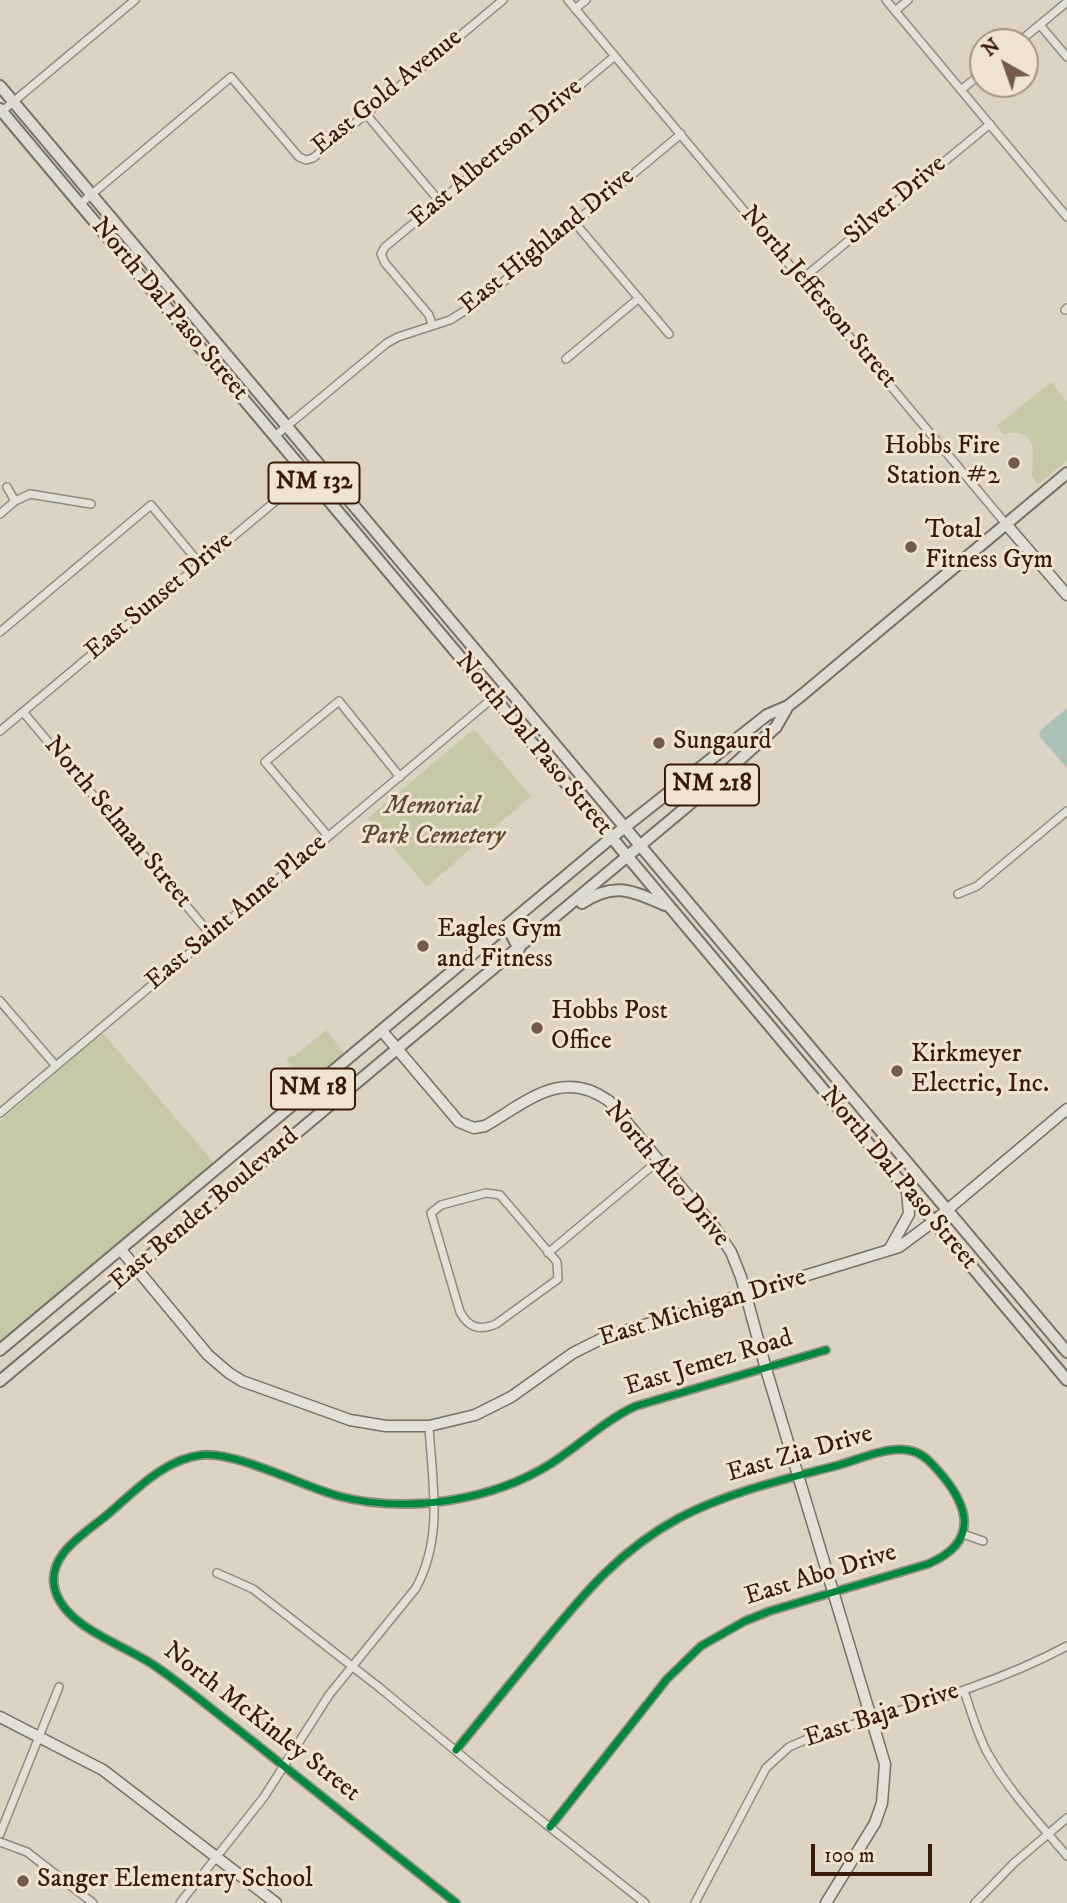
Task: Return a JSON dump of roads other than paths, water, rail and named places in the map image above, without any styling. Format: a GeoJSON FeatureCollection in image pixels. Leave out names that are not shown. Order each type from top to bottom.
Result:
{"type":"FeatureCollection","features":[{"type":"Feature","properties":{"kind":"main road","name":"North Dal Paso Street"},"geometry":{"type":"LineString","coordinates":[[0,86],[1067,1352]]}},
{"type":"Feature","properties":{"kind":"main road","name":"North Dal Paso Street"},"geometry":{"type":"LineString","coordinates":[[1,111],[1067,1380]]}},
{"type":"Feature","properties":{"kind":"main road","name":"East Bender Boulevard"},"geometry":{"type":"LineString","coordinates":[[0,1350],[611,838],[766,715],[788,706],[1067,473]]}},
{"type":"Feature","properties":{"kind":"main road","name":"East Bender Boulevard"},"geometry":{"type":"LineString","coordinates":[[0,1381],[697,799],[776,727],[788,706]]}},
{"type":"Feature","properties":{"kind":"main road"},"geometry":{"type":"LineString","coordinates":[[569,906],[580,904],[605,891],[621,890],[641,894],[670,908]]}},
{"type":"Feature","properties":{"kind":"main road"},"geometry":{"type":"LineString","coordinates":[[507,926],[519,949]]}},
{"type":"Feature","properties":{"kind":"street"},"geometry":{"type":"LineString","coordinates":[[1,111],[135,0]]}},
{"type":"Feature","properties":{"kind":"street","name":"East Gold Avenue"},"geometry":{"type":"LineString","coordinates":[[92,193],[230,77],[299,157],[306,160],[313,158],[503,0]]}},
{"type":"Feature","properties":{"kind":"street","name":"North Jefferson Street"},"geometry":{"type":"LineString","coordinates":[[568,0],[1067,596]]}},
{"type":"Feature","properties":{"kind":"street"},"geometry":{"type":"LineString","coordinates":[[575,9],[586,0]]}},
{"type":"Feature","properties":{"kind":"street"},"geometry":{"type":"LineString","coordinates":[[886,0],[1067,217]]}},
{"type":"Feature","properties":{"kind":"street"},"geometry":{"type":"LineString","coordinates":[[895,11],[908,0]]}},
{"type":"Feature","properties":{"kind":"street"},"geometry":{"type":"LineString","coordinates":[[1036,28],[1067,2]]}},
{"type":"Feature","properties":{"kind":"street"},"geometry":{"type":"LineString","coordinates":[[1040,25],[1067,57]]}},
{"type":"Feature","properties":{"kind":"street","name":"East Albertson Drive"},"geometry":{"type":"LineString","coordinates":[[432,324],[429,315],[385,263],[381,254],[615,55]]}},
{"type":"Feature","properties":{"kind":"street"},"geometry":{"type":"LineString","coordinates":[[961,90],[969,83]]}},
{"type":"Feature","properties":{"kind":"street"},"geometry":{"type":"LineString","coordinates":[[366,114],[440,202]]}},
{"type":"Feature","properties":{"kind":"street","name":"Silver Drive"},"geometry":{"type":"LineString","coordinates":[[803,279],[990,124]]}},
{"type":"Feature","properties":{"kind":"street","name":"East Highland Drive"},"geometry":{"type":"LineString","coordinates":[[275,436],[387,343],[432,324],[450,320],[479,302],[681,134]]}},
{"type":"Feature","properties":{"kind":"street"},"geometry":{"type":"LineString","coordinates":[[80,204],[92,193]]}},
{"type":"Feature","properties":{"kind":"street"},"geometry":{"type":"LineString","coordinates":[[575,223],[669,334]]}},
{"type":"Feature","properties":{"kind":"street"},"geometry":{"type":"LineString","coordinates":[[566,359],[639,298]]}},
{"type":"Feature","properties":{"kind":"street","name":"East Sunset Drive"},"geometry":{"type":"LineString","coordinates":[[0,731],[320,464]]}},
{"type":"Feature","properties":{"kind":"street"},"geometry":{"type":"LineString","coordinates":[[7,487],[15,501]]}},
{"type":"Feature","properties":{"kind":"street"},"geometry":{"type":"LineString","coordinates":[[0,514],[15,501],[30,494],[91,504]]}},
{"type":"Feature","properties":{"kind":"street"},"geometry":{"type":"LineString","coordinates":[[0,632],[151,505],[200,564]]}},
{"type":"Feature","properties":{"kind":"street","name":"East Saint Anne Place"},"geometry":{"type":"LineString","coordinates":[[0,1113],[507,686]]}},
{"type":"Feature","properties":{"kind":"street"},"geometry":{"type":"LineString","coordinates":[[328,836],[265,762],[339,701],[400,778]]}},
{"type":"Feature","properties":{"kind":"street","name":"North Selman Street"},"geometry":{"type":"LineString","coordinates":[[23,712],[211,935]]}},
{"type":"Feature","properties":{"kind":"street"},"geometry":{"type":"LineString","coordinates":[[958,894],[977,886],[1067,811]]}},
{"type":"Feature","properties":{"kind":"street"},"geometry":{"type":"LineString","coordinates":[[0,1001],[56,1066]]}},
{"type":"Feature","properties":{"kind":"street","name":"North Alto Drive"},"geometry":{"type":"LineString","coordinates":[[382,1031],[459,1122],[467,1126],[485,1126],[546,1091],[564,1086],[587,1088],[609,1101],[725,1241],[746,1293],[832,1593],[885,1764],[882,1803],[875,1823],[826,1903]]}},
{"type":"Feature","properties":{"kind":"street","name":"East Michigan Drive"},"geometry":{"type":"LineString","coordinates":[[121,1250],[208,1355],[242,1381],[350,1420],[386,1426],[429,1426],[475,1415],[512,1397],[573,1353],[605,1337],[899,1247],[934,1221],[1067,1109]]}},
{"type":"Feature","properties":{"kind":"street"},"geometry":{"type":"LineString","coordinates":[[548,1253],[658,1161]]}},
{"type":"Feature","properties":{"kind":"street"},"geometry":{"type":"LineString","coordinates":[[889,1251],[909,1214],[907,1190]]}},
{"type":"Feature","properties":{"kind":"street"},"geometry":{"type":"LineString","coordinates":[[486,1193],[500,1195],[548,1253],[557,1262],[558,1279],[496,1324],[486,1328],[473,1327],[460,1312],[430,1213],[441,1205],[486,1193]]}},
{"type":"Feature","properties":{"kind":"street","name":"East Jemez Road"},"geometry":{"type":"LineString","coordinates":[[52,1574],[56,1562],[70,1546],[152,1478],[182,1459],[210,1454],[245,1462],[345,1498],[433,1503],[491,1491],[515,1482],[551,1463],[614,1417],[636,1406],[826,1350]]}},
{"type":"Feature","properties":{"kind":"street"},"geometry":{"type":"LineString","coordinates":[[180,1903],[264,1797],[315,1716],[352,1666],[416,1588],[433,1544],[435,1522],[429,1426]]}},
{"type":"Feature","properties":{"kind":"street","name":"East Zia Drive"},"geometry":{"type":"LineString","coordinates":[[456,1750],[574,1604],[622,1556],[662,1528],[717,1501],[798,1476],[907,1448],[922,1455],[951,1486],[963,1507],[963,1534]]}},
{"type":"Feature","properties":{"kind":"street"},"geometry":{"type":"LineString","coordinates":[[963,1534],[983,1541]]}},
{"type":"Feature","properties":{"kind":"street","name":"East Abo Drive"},"geometry":{"type":"LineString","coordinates":[[550,1827],[667,1679],[701,1646],[745,1621],[940,1559],[950,1553],[963,1534]]}},
{"type":"Feature","properties":{"kind":"street"},"geometry":{"type":"LineString","coordinates":[[217,1573],[253,1589],[645,1903]]}},
{"type":"Feature","properties":{"kind":"street","name":"North McKinley Street"},"geometry":{"type":"LineString","coordinates":[[52,1574],[56,1595],[70,1616],[154,1665],[456,1903]]}},
{"type":"Feature","properties":{"kind":"street","name":"East Baja Drive"},"geometry":{"type":"LineString","coordinates":[[695,1903],[754,1787],[773,1760],[798,1742],[964,1691],[1018,1671],[1067,1646]]}},
{"type":"Feature","properties":{"kind":"street"},"geometry":{"type":"LineString","coordinates":[[0,1833],[59,1687]]}},
{"type":"Feature","properties":{"kind":"street"},"geometry":{"type":"LineString","coordinates":[[964,1691],[986,1750],[1012,1790],[1067,1856]]}},
{"type":"Feature","properties":{"kind":"street"},"geometry":{"type":"LineString","coordinates":[[0,1717],[103,1770],[276,1903]]}},
{"type":"Feature","properties":{"kind":"street"},"geometry":{"type":"LineString","coordinates":[[975,1903],[1014,1863],[1067,1818]]}},
{"type":"Feature","properties":{"kind":"street"},"geometry":{"type":"LineString","coordinates":[[0,1842],[27,1852],[93,1903]]}},
{"type":"Feature","properties":{"kind":"place","name":"Hobbs Fire Station #2"},"geometry":{"type":"Point","coordinates":[1014,463]}},
{"type":"Feature","properties":{"kind":"place","name":"Total Fitness Gym"},"geometry":{"type":"Point","coordinates":[911,547]}},
{"type":"Feature","properties":{"kind":"place","name":"Sungaurd"},"geometry":{"type":"Point","coordinates":[659,743]}},
{"type":"Feature","properties":{"kind":"place","name":"Eagles Gym and Fitness"},"geometry":{"type":"Point","coordinates":[423,946]}},
{"type":"Feature","properties":{"kind":"place","name":"Hobbs Post Office"},"geometry":{"type":"Point","coordinates":[537,1028]}},
{"type":"Feature","properties":{"kind":"place","name":"Kirkmeyer Electric, Inc."},"geometry":{"type":"Point","coordinates":[897,1071]}},
{"type":"Feature","properties":{"kind":"place","name":"Sanger Elementary School"},"geometry":{"type":"Point","coordinates":[23,1881]}},
{"type":"Feature","properties":{"kind":"park label","name":"Memorial Park Cemetery"},"geometry":{"type":"Point","coordinates":[432,823]}}]}
